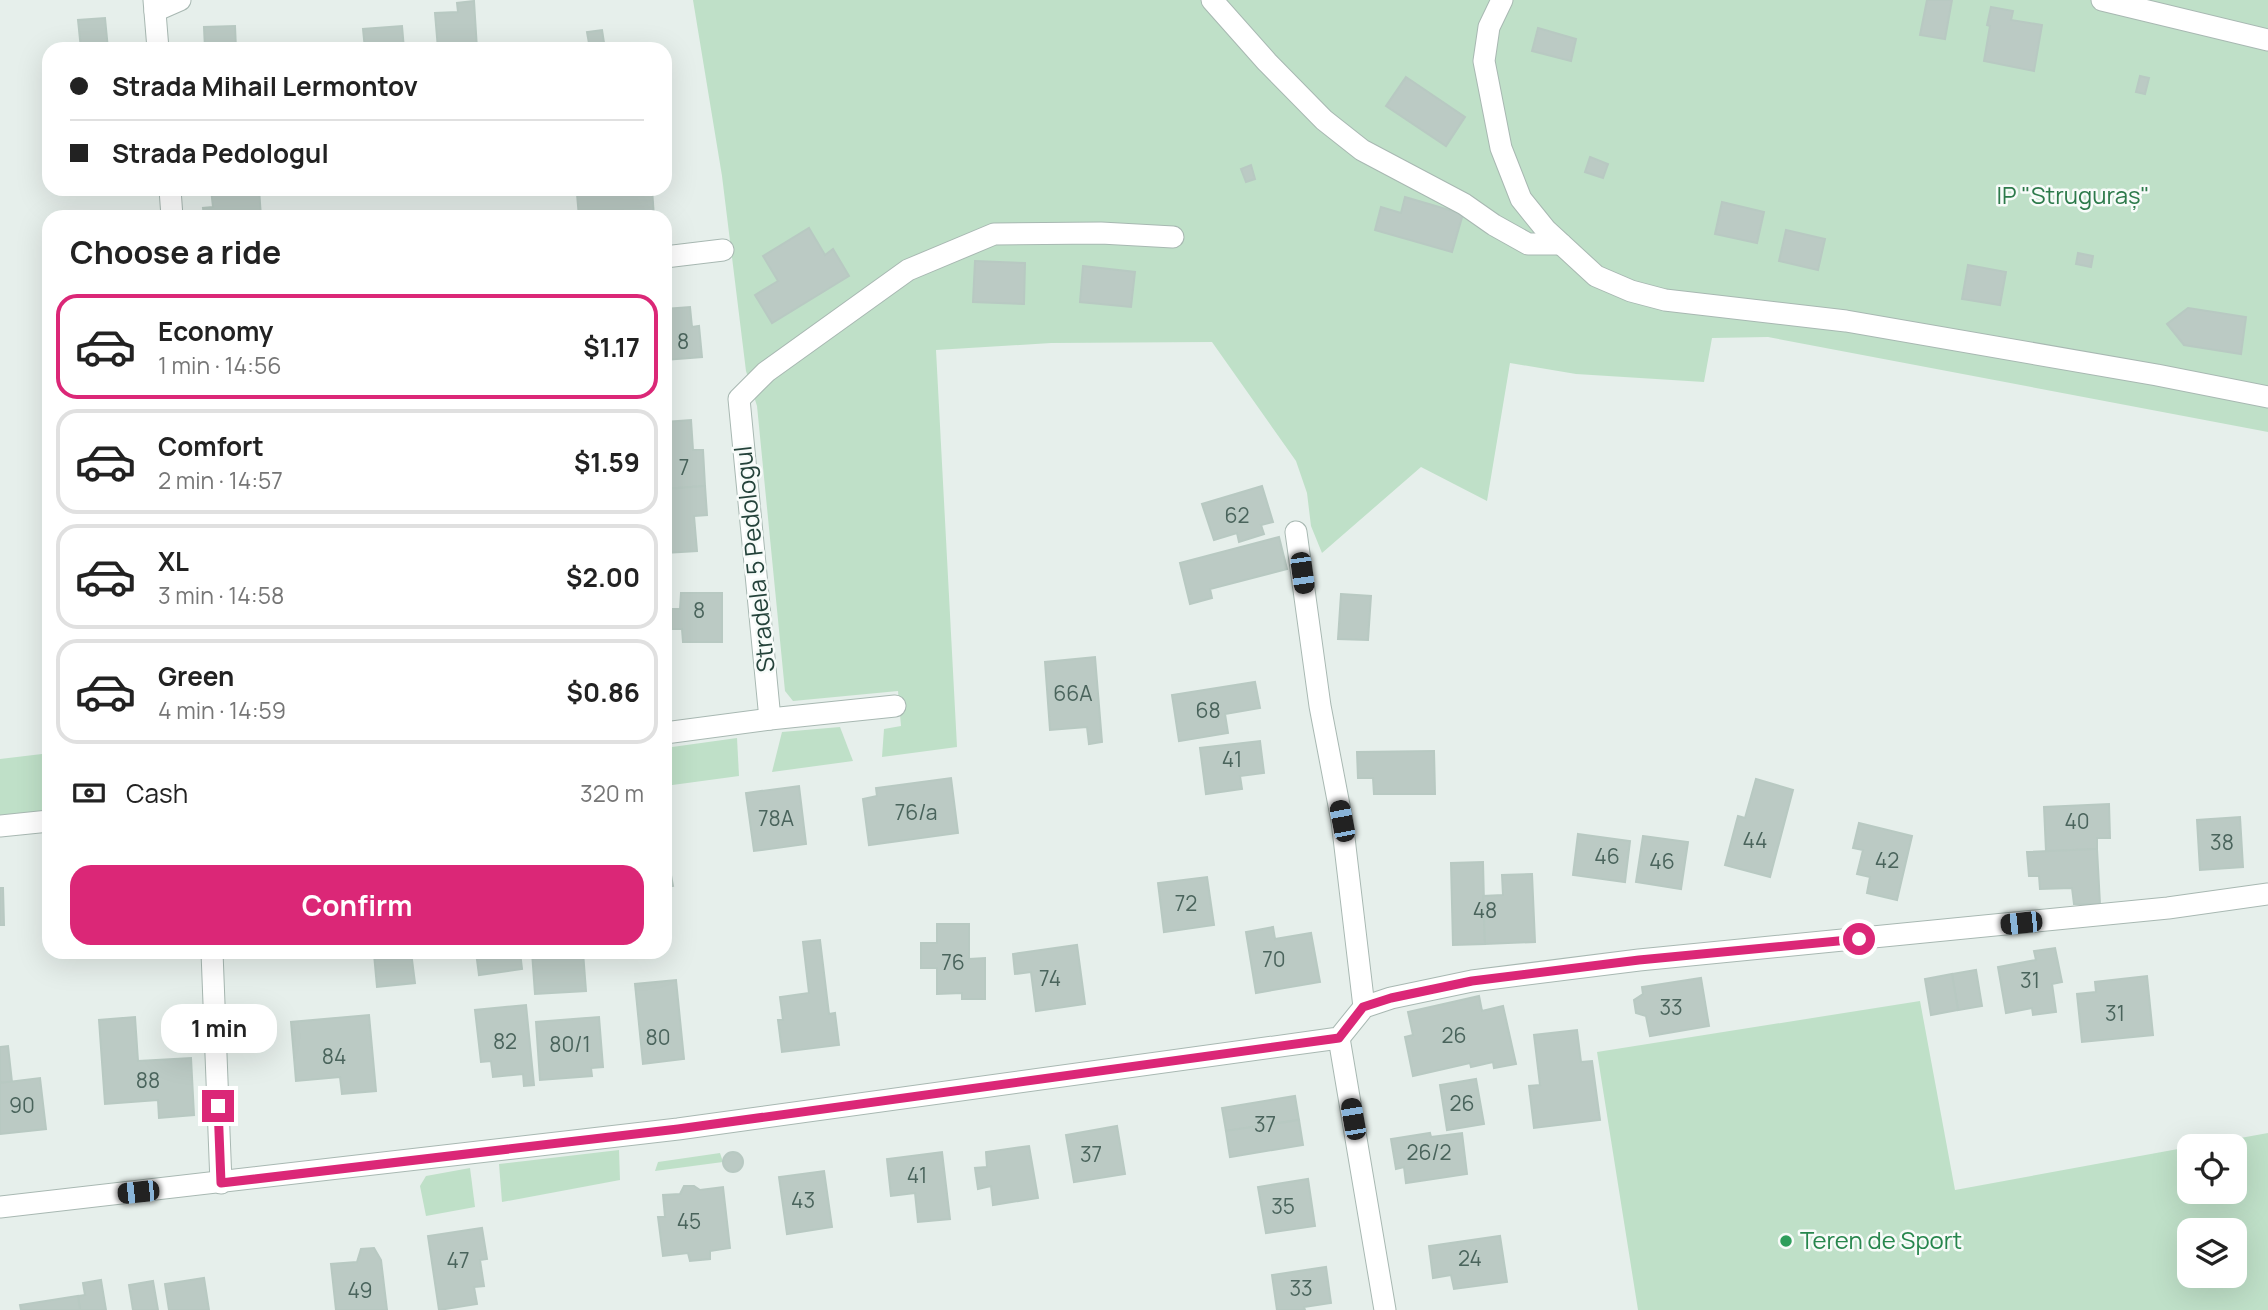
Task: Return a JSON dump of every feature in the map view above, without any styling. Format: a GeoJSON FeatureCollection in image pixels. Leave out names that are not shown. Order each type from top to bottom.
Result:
{"type":"FeatureCollection","features":[{"type":"Feature","properties":{"kind":"street"},"geometry":{"type":"LineString","coordinates":[[157,42],[154,5],[180,0]]}},
{"type":"Feature","properties":{"kind":"street"},"geometry":{"type":"LineString","coordinates":[[1212,0],[1324,120],[1362,150],[1464,204],[1528,244],[1561,244]]}},
{"type":"Feature","properties":{"kind":"street"},"geometry":{"type":"LineString","coordinates":[[1502,0],[1489,27],[1484,61],[1501,148],[1521,199],[1546,230],[1596,276],[1630,291],[1665,300],[1860,323],[2268,397]]}},
{"type":"Feature","properties":{"kind":"street"},"geometry":{"type":"LineString","coordinates":[[2102,0],[2268,40]]}},
{"type":"Feature","properties":{"kind":"street","name":"Stradela 5 Pedologul"},"geometry":{"type":"LineString","coordinates":[[770,719],[739,399],[766,372],[908,270],[994,234],[1101,233],[1173,237]]}},
{"type":"Feature","properties":{"kind":"street"},"geometry":{"type":"LineString","coordinates":[[672,256],[723,250]]}},
{"type":"Feature","properties":{"kind":"street"},"geometry":{"type":"LineString","coordinates":[[1296,532],[1320,706],[1342,821],[1363,1007]]}},
{"type":"Feature","properties":{"kind":"street"},"geometry":{"type":"LineString","coordinates":[[672,732],[895,706]]}},
{"type":"Feature","properties":{"kind":"street"},"geometry":{"type":"LineString","coordinates":[[0,826],[42,822]]}},
{"type":"Feature","properties":{"kind":"street"},"geometry":{"type":"LineString","coordinates":[[0,1207],[678,1129],[1339,1038],[1363,1007],[1391,998],[1472,981],[1639,960],[2142,911],[2268,894]]}},
{"type":"Feature","properties":{"kind":"street"},"geometry":{"type":"LineString","coordinates":[[212,959],[221,1183]]}},
{"type":"Feature","properties":{"kind":"street"},"geometry":{"type":"LineString","coordinates":[[1339,1038],[1385,1310]]}},
{"type":"Feature","properties":{"kind":"green space","name":"IP \"Struguraș\""},"geometry":{"type":"Polygon","coordinates":[[[693,0],[2268,0],[2268,432],[1768,337],[1712,338],[1704,382],[1576,374],[1510,363],[1487,501],[1421,467],[1322,553],[1311,526],[1307,493],[1296,461],[1212,342],[1051,343],[936,350],[957,747],[882,757],[884,729],[901,726],[898,691],[793,701],[785,691],[757,406],[746,371],[722,176],[693,0]]]}},
{"type":"Feature","properties":{"kind":"green space"},"geometry":{"type":"Polygon","coordinates":[[[840,727],[853,761],[772,772],[782,732],[840,727]]]}},
{"type":"Feature","properties":{"kind":"green space"},"geometry":{"type":"Polygon","coordinates":[[[737,738],[739,776],[672,785],[672,747],[737,738]]]}},
{"type":"Feature","properties":{"kind":"green space"},"geometry":{"type":"Polygon","coordinates":[[[42,754],[42,812],[0,815],[0,759],[42,754]]]}},
{"type":"Feature","properties":{"kind":"green space"},"geometry":{"type":"Polygon","coordinates":[[[1920,1001],[1955,1190],[2177,1149],[2177,1204],[2247,1204],[2247,1137],[2268,1133],[2268,1310],[1638,1310],[1597,1052],[1920,1001]]]}},
{"type":"Feature","properties":{"kind":"green space"},"geometry":{"type":"Polygon","coordinates":[[[619,1150],[620,1180],[502,1202],[499,1164],[619,1150]]]}},
{"type":"Feature","properties":{"kind":"green space"},"geometry":{"type":"Polygon","coordinates":[[[720,1153],[723,1162],[655,1171],[658,1162],[720,1153]]]}},
{"type":"Feature","properties":{"kind":"green space"},"geometry":{"type":"Polygon","coordinates":[[[470,1168],[475,1207],[426,1216],[420,1186],[426,1176],[470,1168]]]}},
{"type":"Feature","properties":{"kind":"building"},"geometry":{"type":"Polygon","coordinates":[[[1927,0],[1952,0],[1945,39],[1920,35],[1927,0]]]}},
{"type":"Feature","properties":{"kind":"building"},"geometry":{"type":"Polygon","coordinates":[[[474,1],[477,42],[437,42],[435,13],[458,12],[457,3],[474,1]]]}},
{"type":"Feature","properties":{"kind":"building"},"geometry":{"type":"Polygon","coordinates":[[[1991,7],[2013,11],[2011,20],[2042,25],[2034,71],[1984,61],[1991,7]]]}},
{"type":"Feature","properties":{"kind":"building"},"geometry":{"type":"Polygon","coordinates":[[[105,18],[107,42],[80,42],[78,20],[105,18]]]}},
{"type":"Feature","properties":{"kind":"building"},"geometry":{"type":"Polygon","coordinates":[[[235,26],[236,42],[205,42],[204,27],[235,26]]]}},
{"type":"Feature","properties":{"kind":"building"},"geometry":{"type":"Polygon","coordinates":[[[402,26],[403,42],[364,42],[363,29],[402,26]]]}},
{"type":"Feature","properties":{"kind":"building"},"geometry":{"type":"Polygon","coordinates":[[[1538,28],[1576,39],[1571,61],[1532,51],[1538,28]]]}},
{"type":"Feature","properties":{"kind":"building"},"geometry":{"type":"Polygon","coordinates":[[[602,30],[604,42],[589,42],[587,32],[602,30]]]}},
{"type":"Feature","properties":{"kind":"building"},"geometry":{"type":"Polygon","coordinates":[[[2140,76],[2149,78],[2145,94],[2136,92],[2140,76]]]}},
{"type":"Feature","properties":{"kind":"building"},"geometry":{"type":"Polygon","coordinates":[[[1406,77],[1465,117],[1446,146],[1386,106],[1406,77]]]}},
{"type":"Feature","properties":{"kind":"building"},"geometry":{"type":"Polygon","coordinates":[[[1590,157],[1608,164],[1603,178],[1585,172],[1590,157]]]}},
{"type":"Feature","properties":{"kind":"building"},"geometry":{"type":"Polygon","coordinates":[[[1251,165],[1255,179],[1246,182],[1241,169],[1251,165]]]}},
{"type":"Feature","properties":{"kind":"building"},"geometry":{"type":"Polygon","coordinates":[[[212,196],[260,196],[260,210],[203,210],[213,207],[212,196]]]}},
{"type":"Feature","properties":{"kind":"building"},"geometry":{"type":"Polygon","coordinates":[[[577,196],[652,196],[654,210],[578,210],[577,196]]]}},
{"type":"Feature","properties":{"kind":"building"},"geometry":{"type":"Polygon","coordinates":[[[1405,197],[1463,214],[1452,252],[1375,230],[1381,207],[1401,213],[1405,197]]]}},
{"type":"Feature","properties":{"kind":"building"},"geometry":{"type":"Polygon","coordinates":[[[1722,202],[1764,212],[1757,243],[1715,234],[1722,202]]]}},
{"type":"Feature","properties":{"kind":"building"},"geometry":{"type":"Polygon","coordinates":[[[809,228],[825,255],[833,249],[849,276],[772,323],[755,295],[778,281],[763,256],[809,228]]]}},
{"type":"Feature","properties":{"kind":"building"},"geometry":{"type":"Polygon","coordinates":[[[1786,230],[1825,239],[1818,270],[1779,261],[1786,230]]]}},
{"type":"Feature","properties":{"kind":"building"},"geometry":{"type":"Polygon","coordinates":[[[2078,253],[2093,256],[2091,267],[2076,264],[2078,253]]]}},
{"type":"Feature","properties":{"kind":"building"},"geometry":{"type":"Polygon","coordinates":[[[975,261],[1025,263],[1024,304],[973,302],[975,261]]]}},
{"type":"Feature","properties":{"kind":"building"},"geometry":{"type":"Polygon","coordinates":[[[1968,265],[2006,272],[2000,305],[1962,299],[1968,265]]]}},
{"type":"Feature","properties":{"kind":"building"},"geometry":{"type":"Polygon","coordinates":[[[1083,266],[1135,272],[1131,307],[1080,302],[1083,266]]]}},
{"type":"Feature","properties":{"kind":"building"},"geometry":{"type":"Polygon","coordinates":[[[690,307],[692,327],[699,326],[702,357],[672,359],[672,308],[690,307]]]}},
{"type":"Feature","properties":{"kind":"building"},"geometry":{"type":"Polygon","coordinates":[[[2188,308],[2246,317],[2241,354],[2184,345],[2167,324],[2188,308]]]}},
{"type":"Feature","properties":{"kind":"building"},"geometry":{"type":"Polygon","coordinates":[[[691,420],[693,450],[703,450],[705,486],[672,488],[672,421],[691,420]]]}},
{"type":"Feature","properties":{"kind":"building"},"geometry":{"type":"Polygon","coordinates":[[[705,486],[707,515],[694,516],[697,551],[672,553],[672,488],[705,486]]]}},
{"type":"Feature","properties":{"kind":"building"},"geometry":{"type":"Polygon","coordinates":[[[1262,486],[1273,522],[1261,525],[1264,534],[1239,542],[1237,533],[1214,540],[1202,504],[1262,486]]]}},
{"type":"Feature","properties":{"kind":"building"},"geometry":{"type":"Polygon","coordinates":[[[1279,537],[1287,569],[1210,589],[1212,598],[1190,604],[1180,563],[1279,537]]]}},
{"type":"Feature","properties":{"kind":"building"},"geometry":{"type":"Polygon","coordinates":[[[681,593],[722,593],[722,642],[683,642],[682,629],[672,629],[672,609],[680,609],[681,593]]]}},
{"type":"Feature","properties":{"kind":"building"},"geometry":{"type":"Polygon","coordinates":[[[1341,594],[1371,596],[1368,640],[1338,639],[1341,594]]]}},
{"type":"Feature","properties":{"kind":"building"},"geometry":{"type":"Polygon","coordinates":[[[1095,657],[1102,742],[1089,744],[1087,727],[1050,730],[1045,662],[1095,657]]]}},
{"type":"Feature","properties":{"kind":"building"},"geometry":{"type":"Polygon","coordinates":[[[1255,682],[1260,708],[1225,714],[1228,733],[1179,741],[1172,695],[1255,682]]]}},
{"type":"Feature","properties":{"kind":"building"},"geometry":{"type":"Polygon","coordinates":[[[1260,741],[1264,773],[1240,776],[1242,789],[1206,794],[1200,748],[1260,741]]]}},
{"type":"Feature","properties":{"kind":"building"},"geometry":{"type":"Polygon","coordinates":[[[1434,751],[1435,794],[1374,794],[1373,778],[1358,778],[1357,752],[1434,751]]]}},
{"type":"Feature","properties":{"kind":"building"},"geometry":{"type":"Polygon","coordinates":[[[951,778],[958,833],[869,845],[863,799],[877,796],[876,788],[951,778]]]}},
{"type":"Feature","properties":{"kind":"building"},"geometry":{"type":"Polygon","coordinates":[[[1756,779],[1793,790],[1770,877],[1725,865],[1738,816],[1745,818],[1756,779]]]}},
{"type":"Feature","properties":{"kind":"building"},"geometry":{"type":"Polygon","coordinates":[[[799,786],[806,844],[754,851],[746,793],[799,786]]]}},
{"type":"Feature","properties":{"kind":"building"},"geometry":{"type":"Polygon","coordinates":[[[2109,804],[2110,838],[2097,838],[2097,849],[2046,851],[2044,807],[2109,804]]]}},
{"type":"Feature","properties":{"kind":"building"},"geometry":{"type":"Polygon","coordinates":[[[2240,817],[2243,867],[2200,870],[2197,820],[2240,817]]]}},
{"type":"Feature","properties":{"kind":"building"},"geometry":{"type":"Polygon","coordinates":[[[1859,823],[1912,836],[1897,900],[1867,893],[1870,877],[1857,874],[1863,850],[1853,848],[1859,823]]]}},
{"type":"Feature","properties":{"kind":"building"},"geometry":{"type":"Polygon","coordinates":[[[1578,834],[1630,841],[1625,882],[1573,875],[1578,834]]]}},
{"type":"Feature","properties":{"kind":"building"},"geometry":{"type":"Polygon","coordinates":[[[1643,836],[1688,842],[1681,889],[1636,882],[1643,836]]]}},
{"type":"Feature","properties":{"kind":"building"},"geometry":{"type":"Polygon","coordinates":[[[2097,849],[2100,904],[2074,904],[2072,888],[2040,889],[2039,876],[2029,876],[2027,852],[2097,849]]]}},
{"type":"Feature","properties":{"kind":"building"},"geometry":{"type":"Polygon","coordinates":[[[1483,862],[1485,944],[1453,945],[1451,863],[1483,862]]]}},
{"type":"Feature","properties":{"kind":"building"},"geometry":{"type":"Polygon","coordinates":[[[1532,874],[1535,942],[1485,944],[1483,896],[1503,895],[1502,875],[1532,874]]]}},
{"type":"Feature","properties":{"kind":"building"},"geometry":{"type":"Polygon","coordinates":[[[1207,877],[1214,925],[1164,932],[1158,883],[1207,877]]]}},
{"type":"Feature","properties":{"kind":"building"},"geometry":{"type":"Polygon","coordinates":[[[0,888],[3,888],[4,925],[0,925],[0,888]]]}},
{"type":"Feature","properties":{"kind":"building"},"geometry":{"type":"Polygon","coordinates":[[[937,924],[969,924],[969,959],[985,958],[985,999],[962,999],[962,993],[937,994],[937,968],[921,968],[921,943],[937,943],[937,924]]]}},
{"type":"Feature","properties":{"kind":"building"},"geometry":{"type":"Polygon","coordinates":[[[1273,927],[1275,939],[1311,933],[1320,982],[1256,993],[1246,932],[1273,927]]]}},
{"type":"Feature","properties":{"kind":"building"},"geometry":{"type":"Polygon","coordinates":[[[820,940],[829,1014],[835,1013],[839,1045],[782,1052],[778,1020],[783,1020],[780,997],[809,993],[803,942],[820,940]]]}},
{"type":"Feature","properties":{"kind":"building"},"geometry":{"type":"Polygon","coordinates":[[[1077,945],[1085,1004],[1036,1011],[1031,972],[1015,974],[1013,954],[1077,945]]]}},
{"type":"Feature","properties":{"kind":"building"},"geometry":{"type":"Polygon","coordinates":[[[2055,948],[2062,982],[2052,984],[2056,1012],[2033,1015],[2032,1008],[2006,1013],[1998,967],[2036,960],[2034,951],[2055,948]]]}},
{"type":"Feature","properties":{"kind":"building"},"geometry":{"type":"Polygon","coordinates":[[[374,959],[412,959],[415,983],[377,987],[374,959]]]}},
{"type":"Feature","properties":{"kind":"building"},"geometry":{"type":"Polygon","coordinates":[[[477,959],[521,959],[522,969],[479,975],[477,959]]]}},
{"type":"Feature","properties":{"kind":"building"},"geometry":{"type":"Polygon","coordinates":[[[532,959],[584,959],[586,991],[535,994],[532,959]]]}},
{"type":"Feature","properties":{"kind":"building"},"geometry":{"type":"Polygon","coordinates":[[[1976,970],[1982,1006],[1958,1010],[1952,974],[1976,970]]]}},
{"type":"Feature","properties":{"kind":"building"},"geometry":{"type":"Polygon","coordinates":[[[1952,974],[1958,1010],[1931,1015],[1925,979],[1952,974]]]}},
{"type":"Feature","properties":{"kind":"building"},"geometry":{"type":"Polygon","coordinates":[[[2147,976],[2153,1035],[2082,1042],[2077,994],[2096,992],[2095,982],[2147,976]]]}},
{"type":"Feature","properties":{"kind":"building"},"geometry":{"type":"Polygon","coordinates":[[[1701,978],[1709,1026],[1650,1036],[1646,1016],[1636,1013],[1634,1000],[1643,994],[1642,987],[1701,978]]]}},
{"type":"Feature","properties":{"kind":"building"},"geometry":{"type":"Polygon","coordinates":[[[676,980],[684,1059],[643,1064],[635,984],[676,980]]]}},
{"type":"Feature","properties":{"kind":"building"},"geometry":{"type":"Polygon","coordinates":[[[1479,996],[1482,1011],[1503,1006],[1516,1064],[1494,1068],[1493,1062],[1471,1067],[1470,1063],[1413,1076],[1405,1037],[1413,1035],[1408,1012],[1479,996]]]}},
{"type":"Feature","properties":{"kind":"building"},"geometry":{"type":"Polygon","coordinates":[[[526,1005],[534,1085],[524,1086],[523,1074],[493,1077],[491,1061],[481,1062],[475,1010],[526,1005]]]}},
{"type":"Feature","properties":{"kind":"building"},"geometry":{"type":"Polygon","coordinates":[[[369,1015],[376,1091],[342,1094],[340,1077],[296,1081],[291,1022],[369,1015]]]}},
{"type":"Feature","properties":{"kind":"building"},"geometry":{"type":"Polygon","coordinates":[[[135,1017],[138,1061],[191,1058],[194,1115],[159,1118],[158,1100],[105,1104],[99,1020],[135,1017]]]}},
{"type":"Feature","properties":{"kind":"building"},"geometry":{"type":"Polygon","coordinates":[[[599,1017],[603,1067],[591,1068],[592,1076],[540,1080],[536,1022],[599,1017]]]}},
{"type":"Feature","properties":{"kind":"building"},"geometry":{"type":"Polygon","coordinates":[[[1577,1030],[1581,1062],[1592,1061],[1600,1120],[1534,1128],[1529,1086],[1540,1085],[1534,1035],[1577,1030]]]}},
{"type":"Feature","properties":{"kind":"building"},"geometry":{"type":"Polygon","coordinates":[[[8,1046],[12,1082],[0,1083],[0,1047],[8,1046]]]}},
{"type":"Feature","properties":{"kind":"building"},"geometry":{"type":"Polygon","coordinates":[[[40,1078],[46,1129],[0,1134],[0,1083],[40,1078]]]}},
{"type":"Feature","properties":{"kind":"building"},"geometry":{"type":"Polygon","coordinates":[[[1476,1079],[1484,1124],[1447,1130],[1440,1085],[1476,1079]]]}},
{"type":"Feature","properties":{"kind":"building"},"geometry":{"type":"Polygon","coordinates":[[[1295,1096],[1299,1120],[1226,1131],[1222,1108],[1295,1096]]]}},
{"type":"Feature","properties":{"kind":"building"},"geometry":{"type":"Polygon","coordinates":[[[1299,1120],[1303,1145],[1230,1157],[1226,1131],[1299,1120]]]}},
{"type":"Feature","properties":{"kind":"building"},"geometry":{"type":"Polygon","coordinates":[[[1117,1126],[1125,1174],[1074,1182],[1066,1135],[1117,1126]]]}},
{"type":"Feature","properties":{"kind":"building"},"geometry":{"type":"Polygon","coordinates":[[[1430,1133],[1431,1137],[1462,1133],[1467,1174],[1406,1183],[1404,1167],[1396,1169],[1391,1139],[1430,1133]]]}},
{"type":"Feature","properties":{"kind":"building"},"geometry":{"type":"Polygon","coordinates":[[[1029,1146],[1038,1198],[993,1205],[991,1186],[978,1189],[975,1168],[987,1167],[986,1152],[1029,1146]]]}},
{"type":"Feature","properties":{"kind":"building"},"geometry":{"type":"Polygon","coordinates":[[[733,1152],[740,1155],[743,1162],[740,1169],[733,1172],[726,1169],[723,1162],[726,1155],[733,1152]]]}},
{"type":"Feature","properties":{"kind":"building"},"geometry":{"type":"Polygon","coordinates":[[[942,1152],[950,1219],[918,1222],[915,1193],[891,1196],[887,1159],[942,1152]]]}},
{"type":"Feature","properties":{"kind":"building"},"geometry":{"type":"Polygon","coordinates":[[[824,1171],[832,1227],[787,1234],[779,1177],[824,1171]]]}},
{"type":"Feature","properties":{"kind":"building"},"geometry":{"type":"Polygon","coordinates":[[[1308,1179],[1315,1226],[1266,1233],[1258,1187],[1308,1179]]]}},
{"type":"Feature","properties":{"kind":"building"},"geometry":{"type":"Polygon","coordinates":[[[684,1186],[694,1186],[700,1190],[723,1187],[730,1248],[710,1251],[710,1259],[690,1261],[688,1253],[663,1256],[658,1217],[665,1217],[663,1195],[680,1194],[684,1186]]]}},
{"type":"Feature","properties":{"kind":"building"},"geometry":{"type":"Polygon","coordinates":[[[482,1228],[487,1259],[480,1260],[484,1286],[474,1287],[477,1304],[439,1310],[428,1236],[482,1228]]]}},
{"type":"Feature","properties":{"kind":"building"},"geometry":{"type":"Polygon","coordinates":[[[1500,1236],[1507,1282],[1454,1289],[1451,1275],[1433,1278],[1429,1246],[1500,1236]]]}},
{"type":"Feature","properties":{"kind":"building"},"geometry":{"type":"Polygon","coordinates":[[[374,1248],[381,1260],[387,1310],[336,1310],[331,1264],[357,1262],[361,1249],[374,1248]]]}},
{"type":"Feature","properties":{"kind":"building"},"geometry":{"type":"Polygon","coordinates":[[[1326,1267],[1331,1303],[1304,1307],[1305,1310],[1277,1310],[1272,1275],[1326,1267]]]}},
{"type":"Feature","properties":{"kind":"building"},"geometry":{"type":"Polygon","coordinates":[[[204,1278],[209,1310],[169,1310],[165,1284],[204,1278]]]}},
{"type":"Feature","properties":{"kind":"building"},"geometry":{"type":"Polygon","coordinates":[[[101,1280],[106,1310],[80,1310],[78,1296],[85,1295],[83,1283],[101,1280]]]}},
{"type":"Feature","properties":{"kind":"building"},"geometry":{"type":"Polygon","coordinates":[[[153,1281],[158,1310],[133,1310],[129,1285],[153,1281]]]}},
{"type":"Feature","properties":{"kind":"building"},"geometry":{"type":"Polygon","coordinates":[[[78,1296],[80,1310],[21,1310],[20,1305],[78,1296]]]}},
{"type":"Feature","properties":{"kind":"place","name":"Teren de Sport"},"geometry":{"type":"Point","coordinates":[1786,1241]}},
{"type":"Feature","properties":{"kind":"route"},"geometry":{"type":"LineString","coordinates":[[218,1106],[221,1183],[678,1129],[1339,1038],[1363,1007],[1391,998],[1472,981],[1639,960],[1859,939]]}}]}
